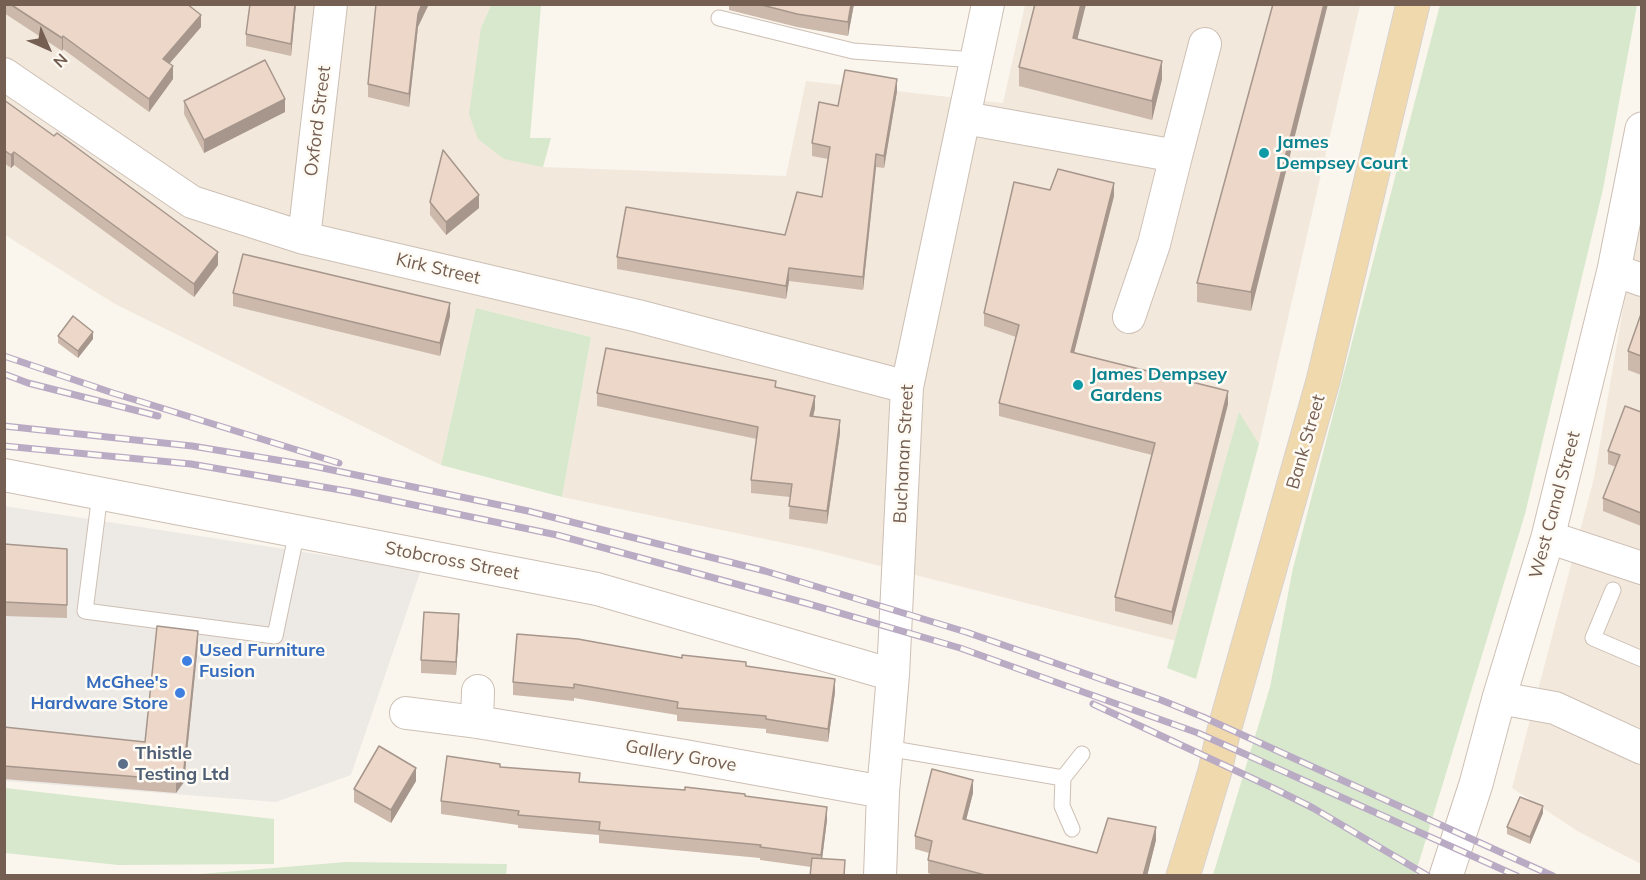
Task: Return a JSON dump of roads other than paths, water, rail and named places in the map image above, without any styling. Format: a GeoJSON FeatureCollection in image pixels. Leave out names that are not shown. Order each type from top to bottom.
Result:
{"type":"FeatureCollection","features":[{"type":"Feature","properties":{"kind":"main road","name":"Bank Street"},"geometry":{"type":"LineString","coordinates":[[1183,876],[1215,771],[1223,734],[1323,381],[1413,4]]}},
{"type":"Feature","properties":{"kind":"street","name":"Oxford Street"},"geometry":{"type":"LineString","coordinates":[[304,238],[331,4]]}},
{"type":"Feature","properties":{"kind":"street","name":"Buchanan Street"},"geometry":{"type":"LineString","coordinates":[[880,876],[883,792],[893,675],[907,387],[988,4]]}},
{"type":"Feature","properties":{"kind":"street"},"geometry":{"type":"LineString","coordinates":[[1130,317],[1154,244],[1205,44]]}},
{"type":"Feature","properties":{"kind":"street","name":"Kirk Street"},"geometry":{"type":"LineString","coordinates":[[4,74],[192,202],[304,238],[638,316],[907,387]]}},
{"type":"Feature","properties":{"kind":"street"},"geometry":{"type":"LineString","coordinates":[[965,118],[1176,156]]}},
{"type":"Feature","properties":{"kind":"street","name":"West Canal Street"},"geometry":{"type":"LineString","coordinates":[[1446,876],[1476,784],[1499,698],[1628,275],[1641,129]]}},
{"type":"Feature","properties":{"kind":"street","name":"Stobcross Street"},"geometry":{"type":"LineString","coordinates":[[4,475],[597,589],[893,675]]}},
{"type":"Feature","properties":{"kind":"street"},"geometry":{"type":"LineString","coordinates":[[1548,537],[1641,568]]}},
{"type":"Feature","properties":{"kind":"street"},"geometry":{"type":"LineString","coordinates":[[477,722],[478,691]]}},
{"type":"Feature","properties":{"kind":"street"},"geometry":{"type":"LineString","coordinates":[[1499,698],[1555,708],[1641,748]]}},
{"type":"Feature","properties":{"kind":"street","name":"Gallery Grove"},"geometry":{"type":"LineString","coordinates":[[406,713],[477,722],[883,792]]}},
{"type":"Feature","properties":{"kind":"lane"},"geometry":{"type":"LineString","coordinates":[[719,18],[854,51],[975,60]]}},
{"type":"Feature","properties":{"kind":"lane"},"geometry":{"type":"LineString","coordinates":[[100,494],[85,611],[275,636],[297,531]]}},
{"type":"Feature","properties":{"kind":"lane"},"geometry":{"type":"LineString","coordinates":[[1613,590],[1593,638],[1641,659]]}},
{"type":"Feature","properties":{"kind":"lane"},"geometry":{"type":"LineString","coordinates":[[887,748],[1063,778]]}},
{"type":"Feature","properties":{"kind":"lane"},"geometry":{"type":"LineString","coordinates":[[1072,829],[1062,806],[1063,778],[1082,754]]}},
{"type":"Feature","properties":{"kind":"railway"},"geometry":{"type":"LineString","coordinates":[[4,356],[113,393],[339,463]]}},
{"type":"Feature","properties":{"kind":"railway"},"geometry":{"type":"LineString","coordinates":[[4,374],[28,383],[158,416]]}},
{"type":"Feature","properties":{"kind":"railway"},"geometry":{"type":"LineString","coordinates":[[4,426],[192,446],[313,466],[528,511],[765,571],[966,632],[1161,700],[1553,876]]}},
{"type":"Feature","properties":{"kind":"railway"},"geometry":{"type":"LineString","coordinates":[[4,446],[191,464],[352,492],[557,535],[809,604],[960,648],[1198,733],[1517,876]]}},
{"type":"Feature","properties":{"kind":"railway"},"geometry":{"type":"LineString","coordinates":[[1093,704],[1313,808],[1428,876]]}},
{"type":"Feature","properties":{"kind":"place","name":"James Dempsey Court"},"geometry":{"type":"Point","coordinates":[1264,153]}},
{"type":"Feature","properties":{"kind":"place","name":"James Dempsey Gardens"},"geometry":{"type":"Point","coordinates":[1078,385]}},
{"type":"Feature","properties":{"kind":"place","name":"Used Furniture Fusion"},"geometry":{"type":"Point","coordinates":[187,661]}},
{"type":"Feature","properties":{"kind":"place","name":"McGhee's Hardware Store"},"geometry":{"type":"Point","coordinates":[180,693]}},
{"type":"Feature","properties":{"kind":"place","name":"Thistle Testing Ltd"},"geometry":{"type":"Point","coordinates":[123,764]}}]}
